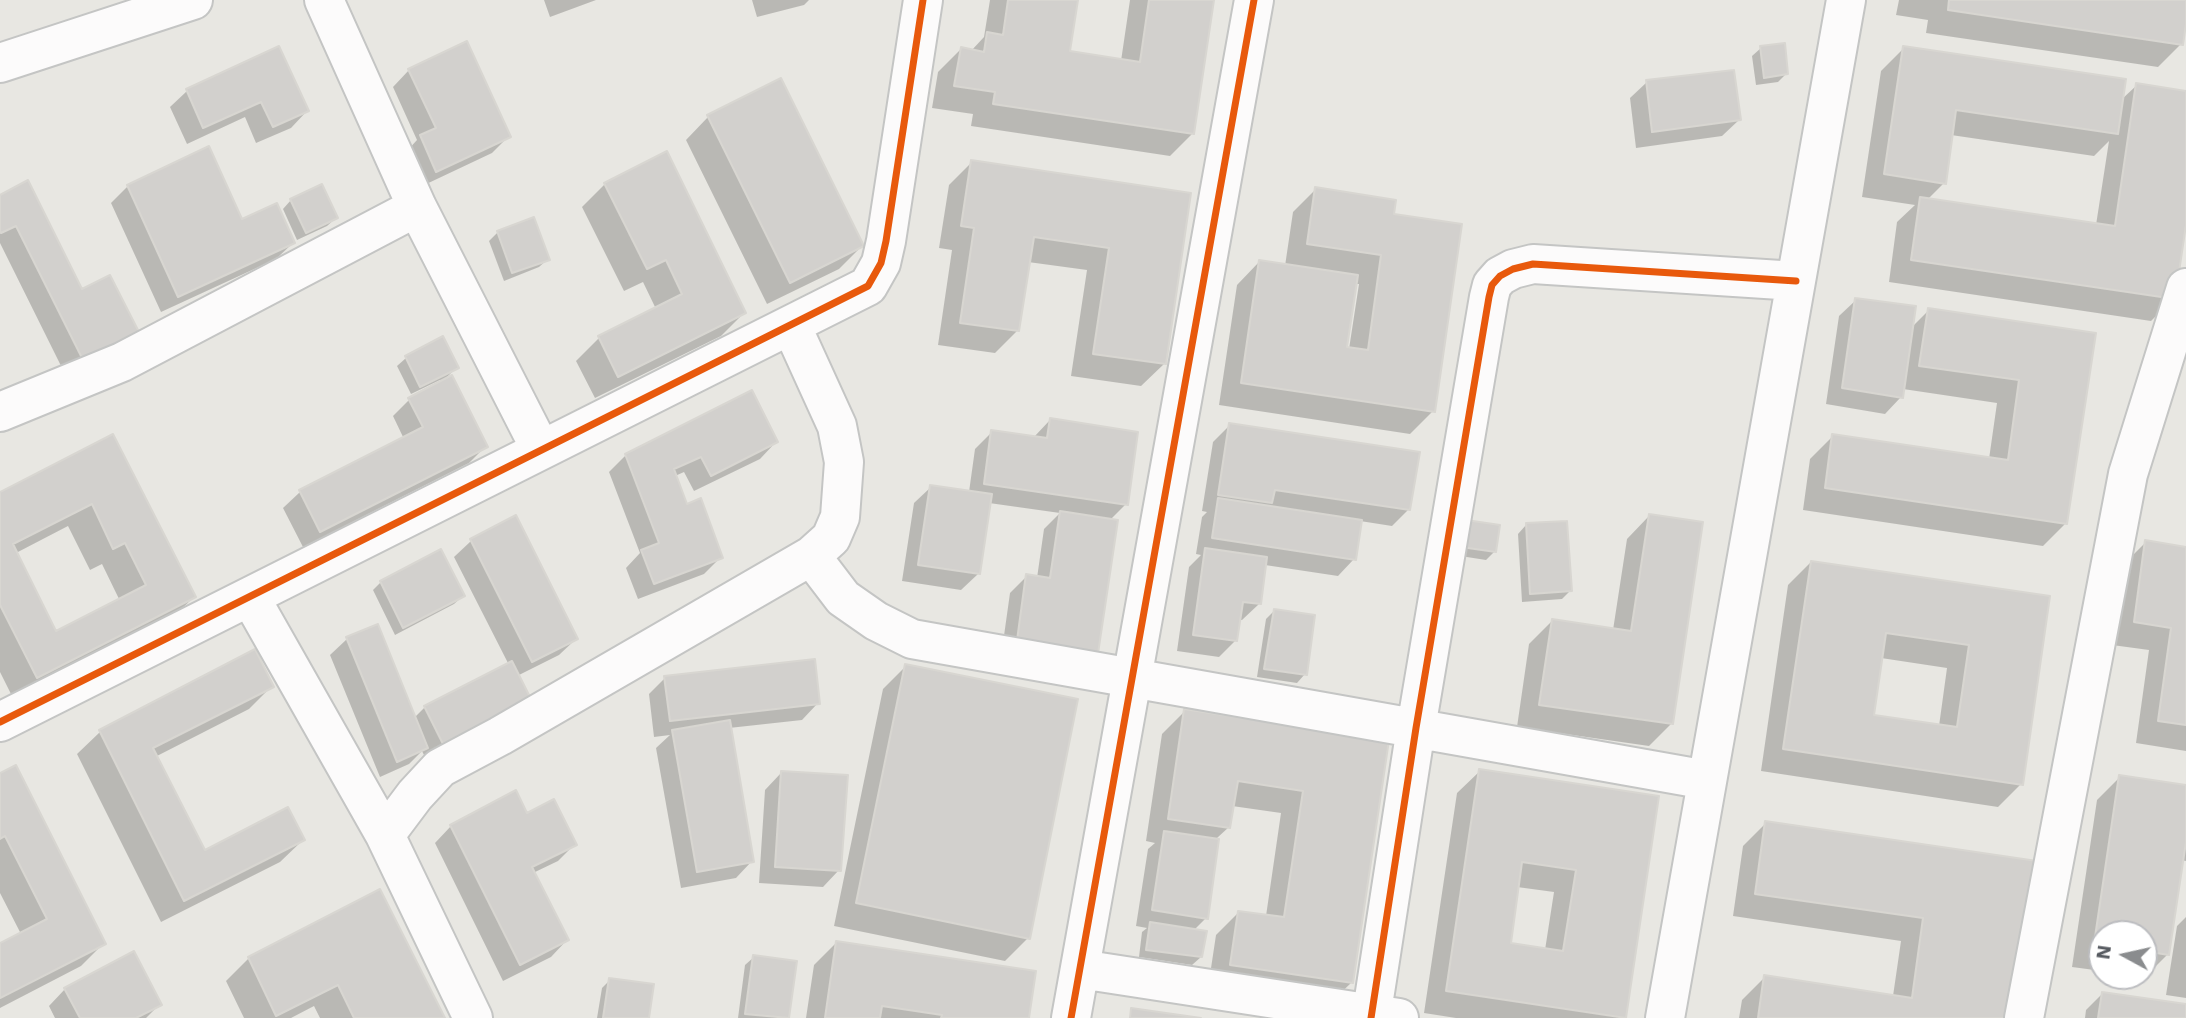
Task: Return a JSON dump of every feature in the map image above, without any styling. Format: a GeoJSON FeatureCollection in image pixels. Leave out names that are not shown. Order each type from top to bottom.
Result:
{"type":"FeatureCollection","features":[{"type":"Feature","properties":{"kind":"street"},"geometry":{"type":"LineString","coordinates":[[0,63],[194,0]]}},
{"type":"Feature","properties":{"kind":"street"},"geometry":{"type":"LineString","coordinates":[[324,0],[417,207],[541,450]]}},
{"type":"Feature","properties":{"kind":"street"},"geometry":{"type":"LineString","coordinates":[[0,722],[868,286],[881,263],[896,187],[923,0]]}},
{"type":"Feature","properties":{"kind":"street"},"geometry":{"type":"LineString","coordinates":[[1071,1018],[1254,0]]}},
{"type":"Feature","properties":{"kind":"street"},"geometry":{"type":"LineString","coordinates":[[1665,1018],[1846,0]]}},
{"type":"Feature","properties":{"kind":"street"},"geometry":{"type":"LineString","coordinates":[[0,412],[122,362],[417,207]]}},
{"type":"Feature","properties":{"kind":"street"},"geometry":{"type":"LineString","coordinates":[[1080,969],[1380,1017],[1416,728],[1492,285],[1500,276],[1513,269],[1533,264],[1796,281]]}},
{"type":"Feature","properties":{"kind":"street"},"geometry":{"type":"LineString","coordinates":[[2024,1018],[2127,474],[2186,288]]}},
{"type":"Feature","properties":{"kind":"street"},"geometry":{"type":"LineString","coordinates":[[385,835],[415,795],[440,768],[811,556],[831,538],[839,517],[844,462],[837,426],[791,325]]}},
{"type":"Feature","properties":{"kind":"street"},"geometry":{"type":"LineString","coordinates":[[811,556],[843,598],[876,621],[912,639],[1707,780]]}},
{"type":"Feature","properties":{"kind":"street"},"geometry":{"type":"LineString","coordinates":[[250,597],[385,835],[473,1018]]}},
{"type":"Feature","properties":{"kind":"building"},"geometry":{"type":"Polygon","coordinates":[[[1008,0],[1078,0],[1070,51],[1140,62],[1149,0],[1214,0],[1194,134],[993,104],[995,92],[954,86],[961,47],[984,52],[987,32],[1003,35],[1008,0]]]}},
{"type":"Feature","properties":{"kind":"building"},"geometry":{"type":"Polygon","coordinates":[[[1949,0],[2186,0],[2183,45],[1948,10],[1949,0]]]}},
{"type":"Feature","properties":{"kind":"building"},"geometry":{"type":"Polygon","coordinates":[[[467,41],[511,137],[436,172],[420,135],[436,128],[408,69],[467,41]]]}},
{"type":"Feature","properties":{"kind":"building"},"geometry":{"type":"Polygon","coordinates":[[[1785,43],[1788,74],[1764,78],[1760,46],[1785,43]]]}},
{"type":"Feature","properties":{"kind":"building"},"geometry":{"type":"Polygon","coordinates":[[[279,46],[309,111],[273,127],[261,102],[203,128],[186,89],[279,46]]]}},
{"type":"Feature","properties":{"kind":"building"},"geometry":{"type":"Polygon","coordinates":[[[1903,46],[2126,79],[2118,134],[1956,110],[1946,184],[1884,174],[1903,46]]]}},
{"type":"Feature","properties":{"kind":"building"},"geometry":{"type":"Polygon","coordinates":[[[1734,70],[1741,120],[1652,132],[1646,80],[1734,70]]]}},
{"type":"Feature","properties":{"kind":"building"},"geometry":{"type":"Polygon","coordinates":[[[781,78],[864,246],[790,283],[707,115],[781,78]]]}},
{"type":"Feature","properties":{"kind":"building"},"geometry":{"type":"Polygon","coordinates":[[[2136,83],[2186,91],[2186,225],[2175,299],[1911,260],[1920,197],[2115,226],[2136,83]]]}},
{"type":"Feature","properties":{"kind":"building"},"geometry":{"type":"Polygon","coordinates":[[[209,146],[242,219],[277,203],[295,243],[178,297],[127,185],[209,146]]]}},
{"type":"Feature","properties":{"kind":"building"},"geometry":{"type":"Polygon","coordinates":[[[667,151],[746,313],[618,377],[598,336],[682,294],[666,260],[647,269],[604,183],[667,151]]]}},
{"type":"Feature","properties":{"kind":"building"},"geometry":{"type":"Polygon","coordinates":[[[971,160],[1191,193],[1166,364],[1093,354],[1109,248],[1034,237],[1019,331],[960,323],[974,228],[961,226],[971,160]]]}},
{"type":"Feature","properties":{"kind":"building"},"geometry":{"type":"Polygon","coordinates":[[[28,180],[82,289],[110,275],[141,336],[85,364],[16,226],[1,233],[0,231],[0,195],[28,180]]]}},
{"type":"Feature","properties":{"kind":"building"},"geometry":{"type":"Polygon","coordinates":[[[322,184],[338,218],[306,233],[290,199],[322,184]]]}},
{"type":"Feature","properties":{"kind":"building"},"geometry":{"type":"Polygon","coordinates":[[[1315,187],[1396,200],[1394,214],[1462,224],[1435,412],[1241,383],[1259,260],[1358,275],[1347,347],[1368,350],[1381,255],[1307,244],[1315,187]]]}},
{"type":"Feature","properties":{"kind":"building"},"geometry":{"type":"Polygon","coordinates":[[[534,217],[550,260],[512,273],[497,231],[534,217]]]}},
{"type":"Feature","properties":{"kind":"building"},"geometry":{"type":"Polygon","coordinates":[[[1855,298],[1916,306],[1903,398],[1842,388],[1855,298]]]}},
{"type":"Feature","properties":{"kind":"building"},"geometry":{"type":"Polygon","coordinates":[[[1928,308],[2096,333],[2067,524],[1825,488],[1832,434],[2008,460],[2019,380],[1919,366],[1928,308]]]}},
{"type":"Feature","properties":{"kind":"building"},"geometry":{"type":"Polygon","coordinates":[[[443,336],[459,368],[420,387],[405,356],[443,336]]]}},
{"type":"Feature","properties":{"kind":"building"},"geometry":{"type":"Polygon","coordinates":[[[452,375],[488,447],[320,532],[299,490],[423,427],[408,398],[452,375]]]}},
{"type":"Feature","properties":{"kind":"building"},"geometry":{"type":"Polygon","coordinates":[[[752,390],[778,442],[711,476],[701,457],[674,469],[687,504],[701,498],[723,558],[654,584],[641,550],[659,543],[625,454],[752,390]]]}},
{"type":"Feature","properties":{"kind":"building"},"geometry":{"type":"Polygon","coordinates":[[[1050,418],[1138,432],[1128,505],[984,484],[991,430],[1047,438],[1050,418]]]}},
{"type":"Feature","properties":{"kind":"building"},"geometry":{"type":"Polygon","coordinates":[[[1229,423],[1420,452],[1410,510],[1275,490],[1272,503],[1218,495],[1229,423]]]}},
{"type":"Feature","properties":{"kind":"building"},"geometry":{"type":"Polygon","coordinates":[[[113,434],[196,597],[37,678],[0,605],[0,492],[113,434]],[[92,504],[13,544],[56,631],[146,585],[125,543],[113,549],[92,504]]]}},
{"type":"Feature","properties":{"kind":"building"},"geometry":{"type":"Polygon","coordinates":[[[930,485],[992,494],[980,574],[918,565],[930,485]]]}},
{"type":"Feature","properties":{"kind":"building"},"geometry":{"type":"Polygon","coordinates":[[[1218,498],[1362,520],[1356,560],[1212,538],[1218,498]]]}},
{"type":"Feature","properties":{"kind":"building"},"geometry":{"type":"Polygon","coordinates":[[[1060,511],[1118,520],[1097,660],[1016,648],[1026,574],[1050,578],[1060,511]]]}},
{"type":"Feature","properties":{"kind":"building"},"geometry":{"type":"Polygon","coordinates":[[[1649,514],[1703,522],[1673,724],[1539,705],[1552,619],[1631,631],[1649,514]]]}},
{"type":"Feature","properties":{"kind":"building"},"geometry":{"type":"Polygon","coordinates":[[[516,515],[578,639],[532,662],[470,539],[516,515]]]}},
{"type":"Feature","properties":{"kind":"building"},"geometry":{"type":"Polygon","coordinates":[[[1466,520],[1500,525],[1496,552],[1461,547],[1466,520]]]}},
{"type":"Feature","properties":{"kind":"building"},"geometry":{"type":"Polygon","coordinates":[[[1567,521],[1572,591],[1530,594],[1526,523],[1567,521]]]}},
{"type":"Feature","properties":{"kind":"building"},"geometry":{"type":"Polygon","coordinates":[[[2145,540],[2186,547],[2186,725],[2158,721],[2171,628],[2134,622],[2145,540]]]}},
{"type":"Feature","properties":{"kind":"building"},"geometry":{"type":"Polygon","coordinates":[[[1205,548],[1267,557],[1261,604],[1243,602],[1237,641],[1193,635],[1205,548]]]}},
{"type":"Feature","properties":{"kind":"building"},"geometry":{"type":"Polygon","coordinates":[[[441,549],[465,596],[403,628],[380,581],[441,549]]]}},
{"type":"Feature","properties":{"kind":"building"},"geometry":{"type":"Polygon","coordinates":[[[1811,561],[2050,596],[2023,785],[1783,749],[1811,561]],[[1886,633],[1874,715],[1957,727],[1969,645],[1886,633]]]}},
{"type":"Feature","properties":{"kind":"building"},"geometry":{"type":"Polygon","coordinates":[[[1274,609],[1315,615],[1307,675],[1264,669],[1274,609]]]}},
{"type":"Feature","properties":{"kind":"building"},"geometry":{"type":"Polygon","coordinates":[[[378,624],[428,748],[397,762],[346,637],[378,624]]]}},
{"type":"Feature","properties":{"kind":"building"},"geometry":{"type":"Polygon","coordinates":[[[255,649],[274,687],[153,748],[205,850],[288,807],[305,840],[184,901],[99,730],[255,649]]]}},
{"type":"Feature","properties":{"kind":"building"},"geometry":{"type":"Polygon","coordinates":[[[815,659],[820,704],[670,721],[664,676],[815,659]]]}},
{"type":"Feature","properties":{"kind":"building"},"geometry":{"type":"Polygon","coordinates":[[[512,661],[531,699],[443,744],[424,706],[512,661]]]}},
{"type":"Feature","properties":{"kind":"building"},"geometry":{"type":"Polygon","coordinates":[[[905,664],[1078,699],[1030,939],[856,903],[905,664]]]}},
{"type":"Feature","properties":{"kind":"building"},"geometry":{"type":"Polygon","coordinates":[[[1184,709],[1389,740],[1353,983],[1230,965],[1238,911],[1284,917],[1303,791],[1238,781],[1230,828],[1168,819],[1184,709]]]}},
{"type":"Feature","properties":{"kind":"building"},"geometry":{"type":"Polygon","coordinates":[[[730,720],[754,862],[697,872],[672,730],[730,720]]]}},
{"type":"Feature","properties":{"kind":"building"},"geometry":{"type":"Polygon","coordinates":[[[16,765],[106,944],[0,998],[0,943],[47,919],[5,836],[0,839],[0,773],[16,765]]]}},
{"type":"Feature","properties":{"kind":"building"},"geometry":{"type":"Polygon","coordinates":[[[1479,769],[1659,796],[1626,1018],[1446,991],[1479,769]],[[1522,862],[1511,943],[1563,951],[1576,870],[1522,862]]]}},
{"type":"Feature","properties":{"kind":"building"},"geometry":{"type":"Polygon","coordinates":[[[781,771],[848,775],[841,871],[775,867],[781,771]]]}},
{"type":"Feature","properties":{"kind":"building"},"geometry":{"type":"Polygon","coordinates":[[[2119,775],[2186,785],[2186,842],[2169,955],[2158,953],[2158,920],[2098,920],[2119,775]]]}},
{"type":"Feature","properties":{"kind":"building"},"geometry":{"type":"Polygon","coordinates":[[[516,790],[527,813],[554,799],[577,845],[532,867],[569,940],[520,965],[450,825],[516,790]]]}},
{"type":"Feature","properties":{"kind":"building"},"geometry":{"type":"Polygon","coordinates":[[[1765,821],[2037,861],[2014,1018],[1758,1018],[1764,975],[1912,998],[1923,918],[1755,894],[1765,821]]]}},
{"type":"Feature","properties":{"kind":"building"},"geometry":{"type":"Polygon","coordinates":[[[1164,831],[1219,839],[1208,919],[1152,910],[1164,831]]]}},
{"type":"Feature","properties":{"kind":"building"},"geometry":{"type":"Polygon","coordinates":[[[380,889],[445,1018],[354,1018],[338,985],[276,1016],[248,957],[380,889]]]}},
{"type":"Feature","properties":{"kind":"building"},"geometry":{"type":"Polygon","coordinates":[[[1150,922],[1207,931],[1202,957],[1146,950],[1150,922]]]}},
{"type":"Feature","properties":{"kind":"building"},"geometry":{"type":"Polygon","coordinates":[[[836,941],[1036,971],[1029,1018],[941,1018],[942,1015],[882,1006],[880,1018],[825,1018],[836,941]]]}},
{"type":"Feature","properties":{"kind":"building"},"geometry":{"type":"Polygon","coordinates":[[[134,951],[162,1005],[136,1018],[80,1018],[64,988],[134,951]]]}},
{"type":"Feature","properties":{"kind":"building"},"geometry":{"type":"Polygon","coordinates":[[[753,955],[797,961],[789,1018],[745,1014],[753,955]]]}},
{"type":"Feature","properties":{"kind":"building"},"geometry":{"type":"Polygon","coordinates":[[[609,978],[654,984],[649,1018],[603,1018],[609,978]]]}},
{"type":"Feature","properties":{"kind":"building"},"geometry":{"type":"Polygon","coordinates":[[[2102,992],[2186,1004],[2186,1018],[2098,1018],[2102,992]]]}},
{"type":"Feature","properties":{"kind":"building"},"geometry":{"type":"Polygon","coordinates":[[[1131,1008],[1201,1018],[1130,1018],[1131,1008]]]}},
{"type":"Feature","properties":{"kind":"cycle path"},"geometry":{"type":"LineString","coordinates":[[0,722],[868,286],[881,263],[886,241],[923,0]]}},
{"type":"Feature","properties":{"kind":"cycle path"},"geometry":{"type":"LineString","coordinates":[[1071,1018],[1254,0]]}},
{"type":"Feature","properties":{"kind":"cycle path"},"geometry":{"type":"LineString","coordinates":[[1371,1018],[1416,728],[1492,285],[1500,276],[1513,269],[1533,264],[1796,281]]}}]}
